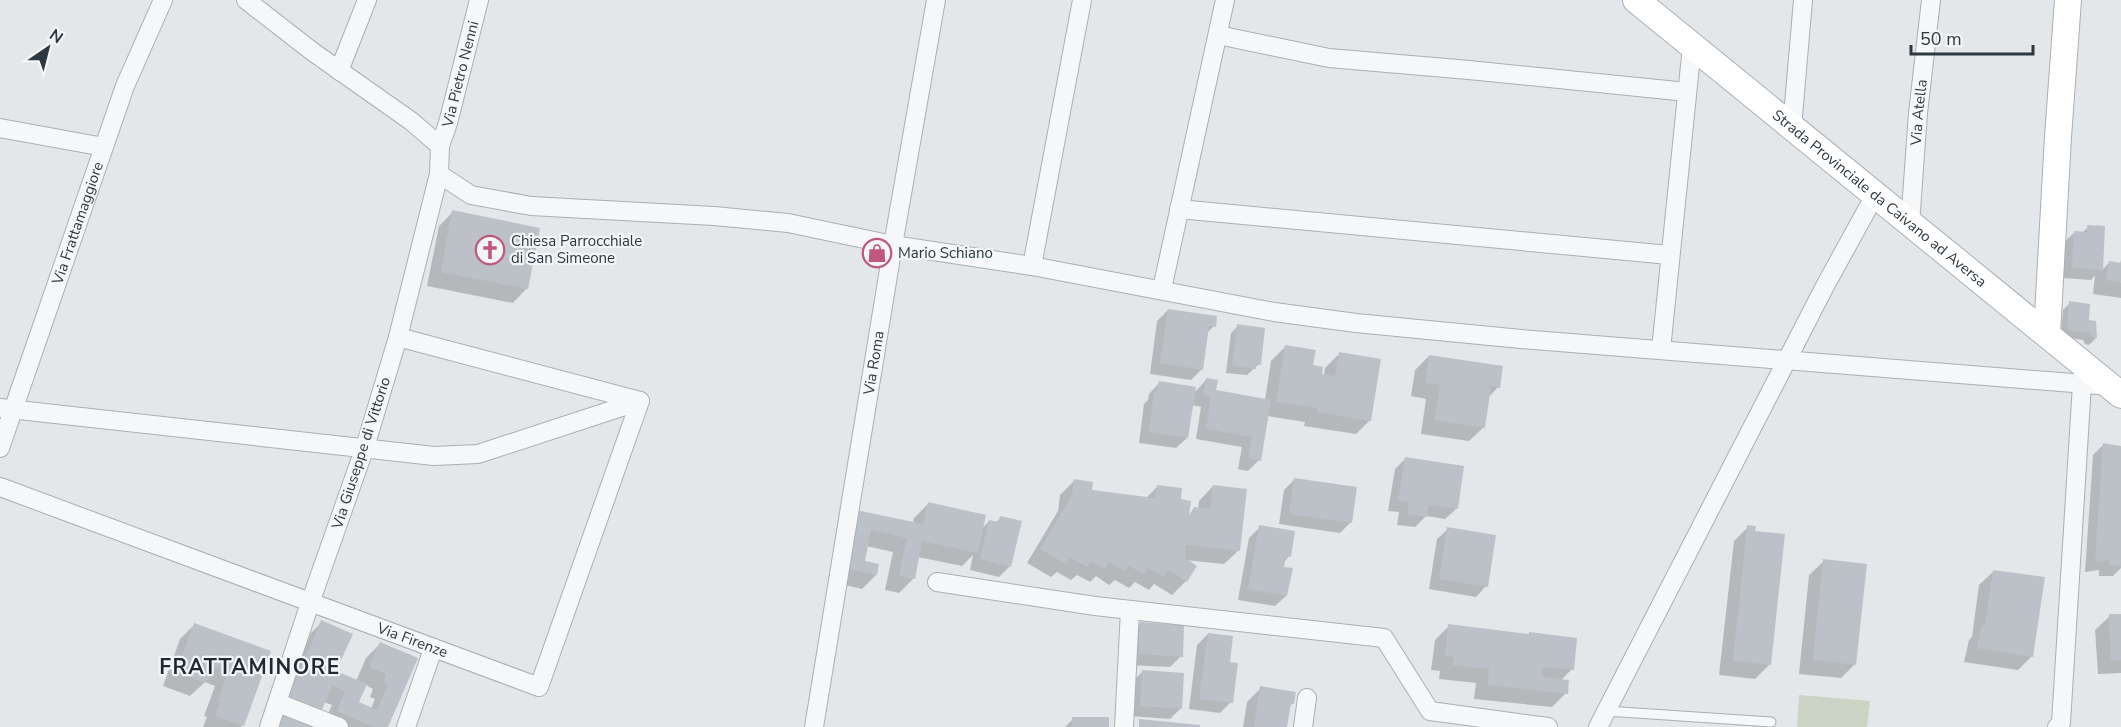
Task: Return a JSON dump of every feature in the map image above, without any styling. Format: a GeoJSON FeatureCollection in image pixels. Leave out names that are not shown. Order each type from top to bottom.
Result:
{"type":"FeatureCollection","features":[{"type":"Feature","properties":{"kind":"main road","name":"Strada Provinciale da Caivano ad Aversa"},"geometry":{"type":"LineString","coordinates":[[1636,0],[2115,390]]}},
{"type":"Feature","properties":{"kind":"main road"},"geometry":{"type":"LineString","coordinates":[[2047,333],[2068,0]]}},
{"type":"Feature","properties":{"kind":"street","name":"Via Frattamaggiore"},"geometry":{"type":"LineString","coordinates":[[0,448],[7,409],[125,86],[163,0]]}},
{"type":"Feature","properties":{"kind":"street"},"geometry":{"type":"LineString","coordinates":[[246,0],[339,71],[411,121],[440,146]]}},
{"type":"Feature","properties":{"kind":"street"},"geometry":{"type":"LineString","coordinates":[[339,71],[367,0]]}},
{"type":"Feature","properties":{"kind":"street","name":"Via Pietro Nenni"},"geometry":{"type":"LineString","coordinates":[[439,174],[440,146],[479,0]]}},
{"type":"Feature","properties":{"kind":"street","name":"Via Roma"},"geometry":{"type":"LineString","coordinates":[[814,727],[893,245],[936,0]]}},
{"type":"Feature","properties":{"kind":"street"},"geometry":{"type":"LineString","coordinates":[[1032,266],[1083,0]]}},
{"type":"Feature","properties":{"kind":"street"},"geometry":{"type":"LineString","coordinates":[[1162,290],[1226,0]]}},
{"type":"Feature","properties":{"kind":"street"},"geometry":{"type":"LineString","coordinates":[[1792,128],[1803,0]]}},
{"type":"Feature","properties":{"kind":"street","name":"Via Atella"},"geometry":{"type":"LineString","coordinates":[[1910,224],[1918,113],[1931,0]]}},
{"type":"Feature","properties":{"kind":"street"},"geometry":{"type":"LineString","coordinates":[[1218,35],[1329,58],[1687,92]]}},
{"type":"Feature","properties":{"kind":"street"},"geometry":{"type":"LineString","coordinates":[[1661,350],[1692,46]]}},
{"type":"Feature","properties":{"kind":"street"},"geometry":{"type":"LineString","coordinates":[[0,128],[104,147]]}},
{"type":"Feature","properties":{"kind":"street"},"geometry":{"type":"LineString","coordinates":[[439,174],[471,195],[531,206],[714,216],[788,223],[893,245],[1032,266],[1274,312],[1356,323],[1521,339],[2082,384],[2115,390]]}},
{"type":"Feature","properties":{"kind":"street","name":"Via Giuseppe di Vittorio"},"geometry":{"type":"LineString","coordinates":[[269,727],[365,447],[398,337],[439,174]]}},
{"type":"Feature","properties":{"kind":"street"},"geometry":{"type":"LineString","coordinates":[[1598,727],[1787,360],[1875,195]]}},
{"type":"Feature","properties":{"kind":"street"},"geometry":{"type":"LineString","coordinates":[[1179,209],[1669,255]]}},
{"type":"Feature","properties":{"kind":"street"},"geometry":{"type":"LineString","coordinates":[[398,337],[640,401]]}},
{"type":"Feature","properties":{"kind":"street"},"geometry":{"type":"LineString","coordinates":[[2057,727],[2061,723],[2082,384]]}},
{"type":"Feature","properties":{"kind":"street"},"geometry":{"type":"LineString","coordinates":[[7,409],[434,456],[478,454],[640,401]]}},
{"type":"Feature","properties":{"kind":"street","name":"Via Firenze"},"geometry":{"type":"LineString","coordinates":[[0,487],[539,687],[640,401]]}},
{"type":"Feature","properties":{"kind":"street"},"geometry":{"type":"LineString","coordinates":[[937,582],[1130,610],[1384,638],[1430,711],[1548,727]]}},
{"type":"Feature","properties":{"kind":"street"},"geometry":{"type":"LineString","coordinates":[[1124,727],[1130,610]]}},
{"type":"Feature","properties":{"kind":"street"},"geometry":{"type":"LineString","coordinates":[[406,727],[434,649]]}},
{"type":"Feature","properties":{"kind":"street"},"geometry":{"type":"LineString","coordinates":[[1303,727],[1307,698]]}},
{"type":"Feature","properties":{"kind":"street"},"geometry":{"type":"LineString","coordinates":[[278,704],[339,727]]}},
{"type":"Feature","properties":{"kind":"lane"},"geometry":{"type":"LineString","coordinates":[[1606,711],[1771,722]]}},
{"type":"Feature","properties":{"kind":"shaded area"},"geometry":{"type":"Polygon","coordinates":[[[1799,695],[1870,701],[1867,727],[1797,727],[1799,695]]]}},
{"type":"Feature","properties":{"kind":"building","name":"Chiesa Parrocchiale di San Simeone"},"geometry":{"type":"Polygon","coordinates":[[[452,210],[540,228],[528,289],[441,272],[452,210]]]}},
{"type":"Feature","properties":{"kind":"building"},"geometry":{"type":"Polygon","coordinates":[[[2087,225],[2105,226],[2103,270],[2072,268],[2074,231],[2087,232],[2087,225]]]}},
{"type":"Feature","properties":{"kind":"building"},"geometry":{"type":"Polygon","coordinates":[[[2109,261],[2121,263],[2121,283],[2106,280],[2109,261]]]}},
{"type":"Feature","properties":{"kind":"building"},"geometry":{"type":"Polygon","coordinates":[[[2069,301],[2090,304],[2089,320],[2096,321],[2097,338],[2092,337],[2090,333],[2071,331],[2067,327],[2069,301]]]}},
{"type":"Feature","properties":{"kind":"building"},"geometry":{"type":"Polygon","coordinates":[[[1168,309],[1217,316],[1216,327],[1209,326],[1203,370],[1160,363],[1168,309]]]}},
{"type":"Feature","properties":{"kind":"building"},"geometry":{"type":"Polygon","coordinates":[[[1237,324],[1265,328],[1261,365],[1256,364],[1256,369],[1232,366],[1237,324]]]}},
{"type":"Feature","properties":{"kind":"building"},"geometry":{"type":"Polygon","coordinates":[[[1285,345],[1316,350],[1313,365],[1323,367],[1322,374],[1335,376],[1339,352],[1381,359],[1371,421],[1317,412],[1318,408],[1276,402],[1285,345]]]}},
{"type":"Feature","properties":{"kind":"building"},"geometry":{"type":"Polygon","coordinates":[[[1429,355],[1503,366],[1500,388],[1491,386],[1485,428],[1434,420],[1440,385],[1425,383],[1429,355]]]}},
{"type":"Feature","properties":{"kind":"building"},"geometry":{"type":"Polygon","coordinates":[[[1206,378],[1218,380],[1216,390],[1271,400],[1261,461],[1248,458],[1252,437],[1206,429],[1211,397],[1203,395],[1206,378]]]}},
{"type":"Feature","properties":{"kind":"building"},"geometry":{"type":"Polygon","coordinates":[[[1159,381],[1196,387],[1188,438],[1149,432],[1154,391],[1157,392],[1159,381]]]}},
{"type":"Feature","properties":{"kind":"building"},"geometry":{"type":"Polygon","coordinates":[[[2103,443],[2121,446],[2121,566],[2109,565],[2109,560],[2095,562],[2103,443]]]}},
{"type":"Feature","properties":{"kind":"building"},"geometry":{"type":"Polygon","coordinates":[[[1405,457],[1464,466],[1458,509],[1429,505],[1427,517],[1407,514],[1409,502],[1398,501],[1405,457]]]}},
{"type":"Feature","properties":{"kind":"building"},"geometry":{"type":"Polygon","coordinates":[[[1294,478],[1357,487],[1352,523],[1289,514],[1294,478]]]}},
{"type":"Feature","properties":{"kind":"building"},"geometry":{"type":"Polygon","coordinates":[[[1074,479],[1093,482],[1092,490],[1155,498],[1157,485],[1182,488],[1181,499],[1191,501],[1189,516],[1194,507],[1210,509],[1213,485],[1247,489],[1240,551],[1186,545],[1185,558],[1197,566],[1187,582],[1168,570],[1164,577],[1148,568],[1144,575],[1128,565],[1125,571],[1109,562],[1105,569],[1091,561],[1087,567],[1070,558],[1066,564],[1040,549],[1072,495],[1074,479]]]}},
{"type":"Feature","properties":{"kind":"building"},"geometry":{"type":"Polygon","coordinates":[[[928,502],[986,515],[978,553],[922,541],[915,579],[899,576],[907,538],[871,530],[865,561],[879,564],[877,575],[844,568],[856,510],[923,524],[928,502]]]}},
{"type":"Feature","properties":{"kind":"building"},"geometry":{"type":"Polygon","coordinates":[[[1000,516],[1022,521],[1011,567],[980,559],[989,520],[998,522],[1000,516]]]}},
{"type":"Feature","properties":{"kind":"building"},"geometry":{"type":"Polygon","coordinates":[[[1259,525],[1295,531],[1291,557],[1286,556],[1284,567],[1293,568],[1287,596],[1248,589],[1259,525]]]}},
{"type":"Feature","properties":{"kind":"building"},"geometry":{"type":"Polygon","coordinates":[[[1747,525],[1756,526],[1755,531],[1785,534],[1771,665],[1733,661],[1747,525]]]}},
{"type":"Feature","properties":{"kind":"building"},"geometry":{"type":"Polygon","coordinates":[[[1447,527],[1496,535],[1488,587],[1439,579],[1447,527]]]}},
{"type":"Feature","properties":{"kind":"building"},"geometry":{"type":"Polygon","coordinates":[[[1823,559],[1867,564],[1856,665],[1813,660],[1823,559]]]}},
{"type":"Feature","properties":{"kind":"building"},"geometry":{"type":"Polygon","coordinates":[[[1993,570],[2045,577],[2033,657],[1977,648],[1982,625],[1985,625],[1993,570]]]}},
{"type":"Feature","properties":{"kind":"building"},"geometry":{"type":"Polygon","coordinates":[[[2109,614],[2121,614],[2121,660],[2111,661],[2109,614]]]}},
{"type":"Feature","properties":{"kind":"building"},"geometry":{"type":"Polygon","coordinates":[[[321,620],[353,634],[336,671],[367,684],[359,702],[377,710],[388,685],[383,683],[386,674],[369,667],[380,642],[418,658],[388,727],[374,727],[337,711],[345,691],[332,685],[322,710],[289,697],[321,620]]]}},
{"type":"Feature","properties":{"kind":"building"},"geometry":{"type":"Polygon","coordinates":[[[1140,622],[1184,625],[1183,657],[1138,654],[1140,622]]]}},
{"type":"Feature","properties":{"kind":"building"},"geometry":{"type":"Polygon","coordinates":[[[194,623],[271,651],[244,726],[215,716],[220,703],[217,702],[228,672],[212,666],[206,683],[176,672],[194,623]]]}},
{"type":"Feature","properties":{"kind":"building"},"geometry":{"type":"Polygon","coordinates":[[[1448,624],[1577,638],[1574,670],[1543,667],[1542,677],[1569,680],[1568,694],[1488,685],[1489,669],[1453,665],[1454,657],[1445,656],[1448,624]]]}},
{"type":"Feature","properties":{"kind":"building"},"geometry":{"type":"Polygon","coordinates":[[[1208,633],[1233,636],[1230,662],[1238,663],[1233,703],[1199,699],[1208,633]]]}},
{"type":"Feature","properties":{"kind":"building"},"geometry":{"type":"Polygon","coordinates":[[[1142,670],[1184,673],[1182,709],[1140,706],[1142,670]]]}},
{"type":"Feature","properties":{"kind":"building"},"geometry":{"type":"Polygon","coordinates":[[[1260,686],[1296,692],[1294,704],[1291,703],[1287,727],[1254,727],[1260,686]]]}},
{"type":"Feature","properties":{"kind":"building"},"geometry":{"type":"Polygon","coordinates":[[[283,713],[316,727],[277,727],[283,713]]]}},
{"type":"Feature","properties":{"kind":"building"},"geometry":{"type":"Polygon","coordinates":[[[1072,717],[1109,717],[1109,727],[1072,727],[1072,717]]]}},
{"type":"Feature","properties":{"kind":"building"},"geometry":{"type":"Polygon","coordinates":[[[1139,719],[1200,725],[1200,727],[1139,727],[1139,719]]]}},
{"type":"Feature","properties":{"kind":"place","name":"Chiesa Parrocchiale di San Simeone"},"geometry":{"type":"Point","coordinates":[490,250]}},
{"type":"Feature","properties":{"kind":"place","name":"Mario Schiano"},"geometry":{"type":"Point","coordinates":[877,253]}},
{"type":"Feature","properties":{"kind":"district","name":"FRATTAMINORE"},"geometry":{"type":"Point","coordinates":[250,667]}}]}
